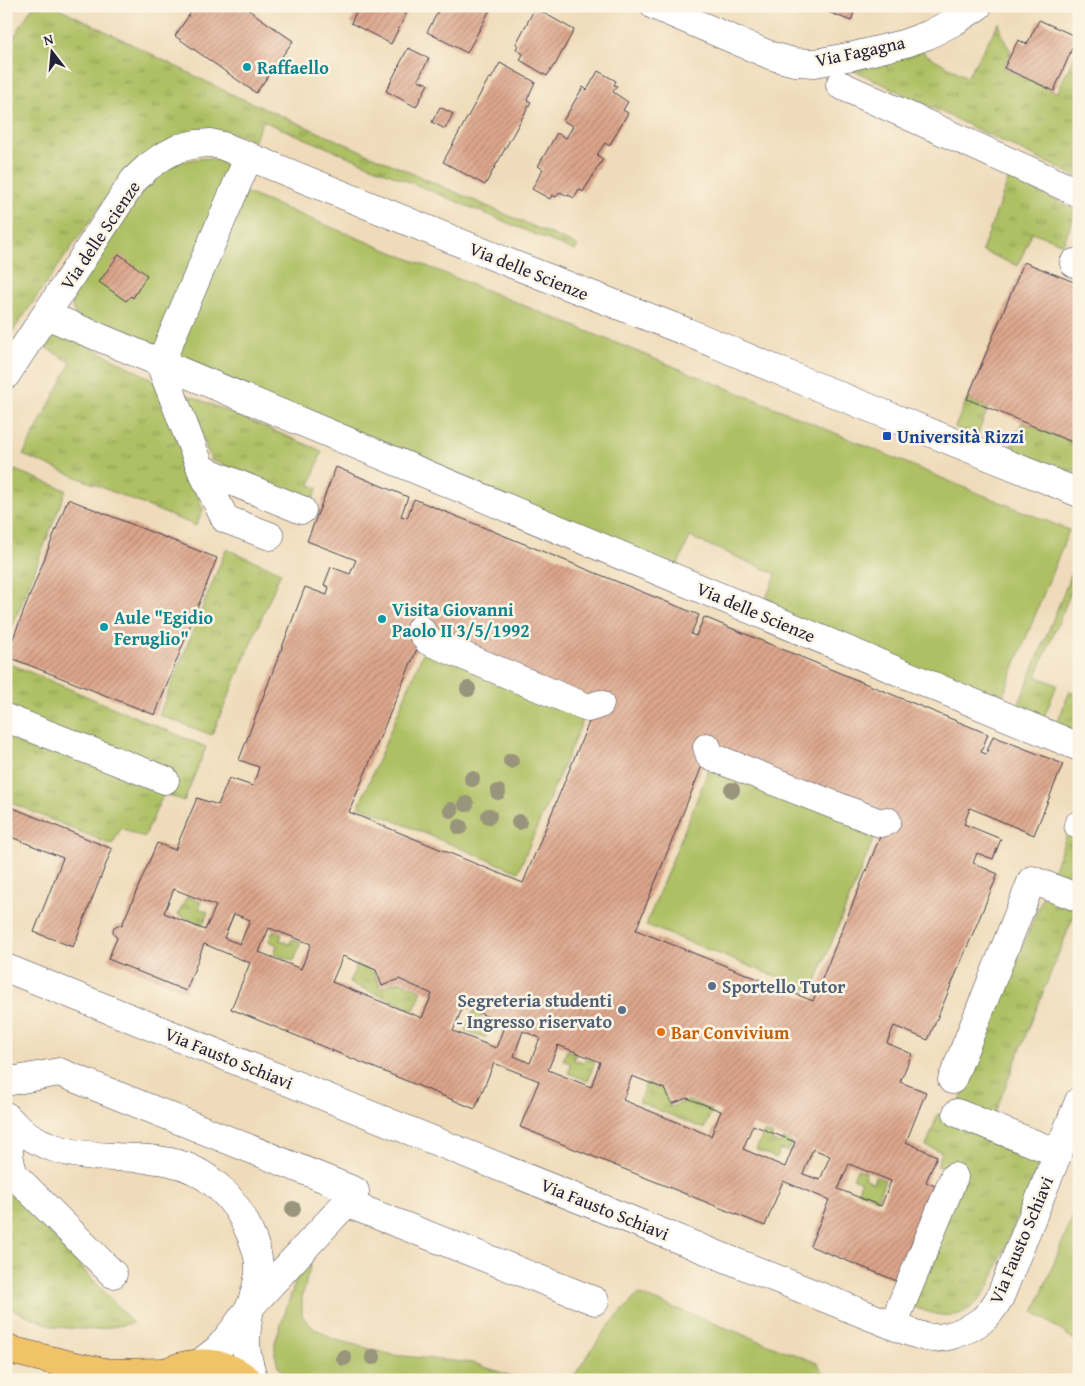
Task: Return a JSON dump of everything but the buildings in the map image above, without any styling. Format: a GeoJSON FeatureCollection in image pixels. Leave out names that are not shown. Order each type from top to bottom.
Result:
{"type":"FeatureCollection","features":[{"type":"Feature","properties":{"kind":"main road"},"geometry":{"type":"LineString","coordinates":[[10,1349],[109,1373],[159,1376],[185,1365],[200,1363],[227,1368],[248,1380]]}},
{"type":"Feature","properties":{"kind":"main road"},"geometry":{"type":"LineString","coordinates":[[10,1349],[54,1380]]}},
{"type":"Feature","properties":{"kind":"street","name":"Via Fagagna"},"geometry":{"type":"LineString","coordinates":[[655,6],[772,56],[794,62],[815,63],[906,43],[948,24],[978,6]]}},
{"type":"Feature","properties":{"kind":"street","name":"Via Fagagna"},"geometry":{"type":"LineString","coordinates":[[840,85],[1079,193]]}},
{"type":"Feature","properties":{"kind":"street","name":"Via delle Scienze"},"geometry":{"type":"LineString","coordinates":[[6,375],[134,180],[162,157],[179,148],[196,144],[211,144],[223,146],[249,156],[512,264],[687,332],[1079,493]]}},
{"type":"Feature","properties":{"kind":"street"},"geometry":{"type":"LineString","coordinates":[[249,156],[160,364],[201,469],[225,519],[270,536]]}},
{"type":"Feature","properties":{"kind":"street","name":"Via delle Scienze"},"geometry":{"type":"LineString","coordinates":[[46,316],[1079,747]]}},
{"type":"Feature","properties":{"kind":"street"},"geometry":{"type":"LineString","coordinates":[[201,469],[302,510]]}},
{"type":"Feature","properties":{"kind":"street"},"geometry":{"type":"LineString","coordinates":[[420,629],[428,641],[536,687],[588,708],[600,704]]}},
{"type":"Feature","properties":{"kind":"street"},"geometry":{"type":"LineString","coordinates":[[6,718],[165,780]]}},
{"type":"Feature","properties":{"kind":"street"},"geometry":{"type":"LineString","coordinates":[[707,747],[710,756],[880,823],[887,821]]}},
{"type":"Feature","properties":{"kind":"street"},"geometry":{"type":"LineString","coordinates":[[952,1080],[1032,880],[1079,898]]}},
{"type":"Feature","properties":{"kind":"street","name":"Via Fausto Schiavi"},"geometry":{"type":"LineString","coordinates":[[6,968],[926,1337],[954,1334],[981,1321],[992,1310],[1000,1297],[1078,1106]]}},
{"type":"Feature","properties":{"kind":"street"},"geometry":{"type":"LineString","coordinates":[[6,1082],[59,1072],[355,1191],[250,1307],[218,1349],[200,1363]]}},
{"type":"Feature","properties":{"kind":"street"},"geometry":{"type":"LineString","coordinates":[[957,1113],[1058,1152]]}},
{"type":"Feature","properties":{"kind":"street"},"geometry":{"type":"LineString","coordinates":[[8,1121],[8,1155],[10,1166],[15,1176],[112,1274]]}},
{"type":"Feature","properties":{"kind":"street"},"geometry":{"type":"LineString","coordinates":[[8,1121],[36,1140],[63,1152],[169,1162],[196,1171],[222,1191],[243,1217],[258,1258],[259,1270],[256,1290],[250,1307],[246,1341],[248,1361],[254,1380]]}},
{"type":"Feature","properties":{"kind":"street"},"geometry":{"type":"LineString","coordinates":[[893,1325],[954,1177]]}},
{"type":"Feature","properties":{"kind":"street"},"geometry":{"type":"LineString","coordinates":[[346,1203],[595,1301]]}},
{"type":"Feature","properties":{"kind":"green space"},"geometry":{"type":"Polygon","coordinates":[[[33,6],[55,6],[227,92],[578,246],[575,251],[263,121],[254,141],[232,133],[213,131],[120,178],[6,341],[6,50],[33,6]]]}},
{"type":"Feature","properties":{"kind":"green space"},"geometry":{"type":"Polygon","coordinates":[[[999,23],[1005,42],[1011,51],[1003,68],[1057,93],[1079,45],[1079,178],[851,69],[920,47],[925,54],[967,77],[999,23]]]}},
{"type":"Feature","properties":{"kind":"green space"},"geometry":{"type":"Polygon","coordinates":[[[203,158],[222,160],[240,167],[232,187],[776,408],[1069,530],[999,706],[762,608],[776,574],[690,537],[675,571],[79,321],[72,307],[72,296],[144,189],[170,167],[184,161],[203,158]]]}},
{"type":"Feature","properties":{"kind":"green space"},"geometry":{"type":"Polygon","coordinates":[[[1009,178],[1077,210],[1063,244],[1032,232],[1018,266],[982,251],[1009,178]]]}},
{"type":"Feature","properties":{"kind":"green space"},"geometry":{"type":"Polygon","coordinates":[[[55,329],[156,381],[203,510],[196,526],[23,455],[71,363],[42,345],[55,329]]]}},
{"type":"Feature","properties":{"kind":"green space"},"geometry":{"type":"Polygon","coordinates":[[[186,394],[322,451],[310,485],[318,488],[312,501],[211,460],[186,394]]]}},
{"type":"Feature","properties":{"kind":"green space"},"geometry":{"type":"Polygon","coordinates":[[[967,399],[988,408],[977,436],[955,427],[967,399]]]}},
{"type":"Feature","properties":{"kind":"green space"},"geometry":{"type":"Polygon","coordinates":[[[1022,422],[1079,445],[1079,475],[1010,448],[1022,422]]]}},
{"type":"Feature","properties":{"kind":"green space"},"geometry":{"type":"Polygon","coordinates":[[[15,470],[66,490],[8,638],[6,637],[6,484],[15,470]]]}},
{"type":"Feature","properties":{"kind":"green space"},"geometry":{"type":"Polygon","coordinates":[[[226,549],[281,572],[212,735],[159,715],[226,549]]]}},
{"type":"Feature","properties":{"kind":"green space"},"geometry":{"type":"Polygon","coordinates":[[[1079,555],[1079,573],[1036,676],[1057,685],[1042,722],[1016,711],[1079,555]]]}},
{"type":"Feature","properties":{"kind":"green space"},"geometry":{"type":"Polygon","coordinates":[[[428,641],[588,708],[518,872],[359,806],[428,641]]]}},
{"type":"Feature","properties":{"kind":"green space"},"geometry":{"type":"Polygon","coordinates":[[[6,662],[206,747],[184,801],[164,793],[144,838],[121,828],[112,845],[9,802],[6,808],[6,662]]]}},
{"type":"Feature","properties":{"kind":"green space"},"geometry":{"type":"Polygon","coordinates":[[[1070,691],[1079,694],[1079,737],[1055,728],[1070,691]]]}},
{"type":"Feature","properties":{"kind":"green space"},"geometry":{"type":"Polygon","coordinates":[[[714,757],[880,823],[812,991],[646,925],[714,757]]]}},
{"type":"Feature","properties":{"kind":"green space"},"geometry":{"type":"Polygon","coordinates":[[[1068,832],[1079,836],[1079,882],[1053,871],[1068,832]]]}},
{"type":"Feature","properties":{"kind":"green space"},"geometry":{"type":"Polygon","coordinates":[[[187,896],[201,902],[199,908],[208,912],[203,925],[178,915],[187,896]]]}},
{"type":"Feature","properties":{"kind":"green space"},"geometry":{"type":"Polygon","coordinates":[[[1043,896],[1076,910],[994,1115],[960,1101],[1043,896]]]}},
{"type":"Feature","properties":{"kind":"green space"},"geometry":{"type":"Polygon","coordinates":[[[273,931],[282,935],[280,940],[289,944],[292,939],[301,942],[294,961],[274,954],[277,945],[269,941],[273,931]]]}},
{"type":"Feature","properties":{"kind":"green space"},"geometry":{"type":"Polygon","coordinates":[[[357,964],[374,972],[381,988],[399,981],[422,991],[414,1010],[349,983],[357,964]]]}},
{"type":"Feature","properties":{"kind":"green space"},"geometry":{"type":"Polygon","coordinates":[[[473,1012],[482,1015],[480,1021],[489,1024],[492,1019],[501,1023],[497,1032],[489,1029],[485,1038],[465,1030],[473,1012]]]}},
{"type":"Feature","properties":{"kind":"green space"},"geometry":{"type":"Polygon","coordinates":[[[567,1050],[576,1054],[574,1060],[583,1063],[586,1058],[595,1062],[588,1081],[568,1073],[571,1064],[563,1060],[567,1050]]]}},
{"type":"Feature","properties":{"kind":"green space"},"geometry":{"type":"Polygon","coordinates":[[[646,1083],[663,1090],[671,1107],[688,1100],[712,1110],[704,1129],[639,1102],[646,1083]]]}},
{"type":"Feature","properties":{"kind":"green space"},"geometry":{"type":"Polygon","coordinates":[[[938,1114],[1042,1156],[990,1284],[981,1298],[972,1307],[963,1313],[953,1315],[931,1313],[904,1303],[956,1174],[937,1166],[942,1152],[926,1146],[938,1114]]]}},
{"type":"Feature","properties":{"kind":"green space"},"geometry":{"type":"Polygon","coordinates":[[[764,1132],[773,1135],[771,1140],[780,1144],[783,1139],[792,1143],[788,1152],[780,1149],[776,1158],[756,1150],[764,1132]]]}},
{"type":"Feature","properties":{"kind":"green space"},"geometry":{"type":"Polygon","coordinates":[[[857,1169],[866,1172],[864,1178],[873,1182],[875,1176],[885,1180],[877,1199],[858,1191],[861,1182],[853,1178],[857,1169]]]}},
{"type":"Feature","properties":{"kind":"green space"},"geometry":{"type":"Polygon","coordinates":[[[6,1186],[133,1323],[95,1330],[55,1327],[6,1307],[6,1186]]]}},
{"type":"Feature","properties":{"kind":"green space"},"geometry":{"type":"Polygon","coordinates":[[[1079,1201],[1079,1343],[1034,1312],[1079,1201]]]}},
{"type":"Feature","properties":{"kind":"green space"},"geometry":{"type":"Polygon","coordinates":[[[311,1264],[302,1297],[302,1315],[311,1326],[333,1339],[393,1355],[473,1363],[523,1380],[289,1380],[278,1366],[275,1342],[297,1277],[311,1264]]]}},
{"type":"Feature","properties":{"kind":"green space"},"geometry":{"type":"Polygon","coordinates":[[[638,1294],[817,1363],[827,1380],[571,1380],[606,1329],[638,1294]]]}},
{"type":"Feature","properties":{"kind":"place","name":"Raffaello"},"geometry":{"type":"Point","coordinates":[247,67]}},
{"type":"Feature","properties":{"kind":"place","name":"Università Rizzi"},"geometry":{"type":"Point","coordinates":[887,436]}},
{"type":"Feature","properties":{"kind":"place","name":"Visita Giovanni Paolo II 3/5/1992"},"geometry":{"type":"Point","coordinates":[382,619]}},
{"type":"Feature","properties":{"kind":"place","name":"Aule \"Egidio Feruglio\""},"geometry":{"type":"Point","coordinates":[104,627]}},
{"type":"Feature","properties":{"kind":"place","name":"Sportello Tutor"},"geometry":{"type":"Point","coordinates":[712,986]}},
{"type":"Feature","properties":{"kind":"place","name":"Segreteria studenti - Ingresso riservato"},"geometry":{"type":"Point","coordinates":[622,1010]}},
{"type":"Feature","properties":{"kind":"place","name":"Bar Convivium"},"geometry":{"type":"Point","coordinates":[661,1032]}}]}
